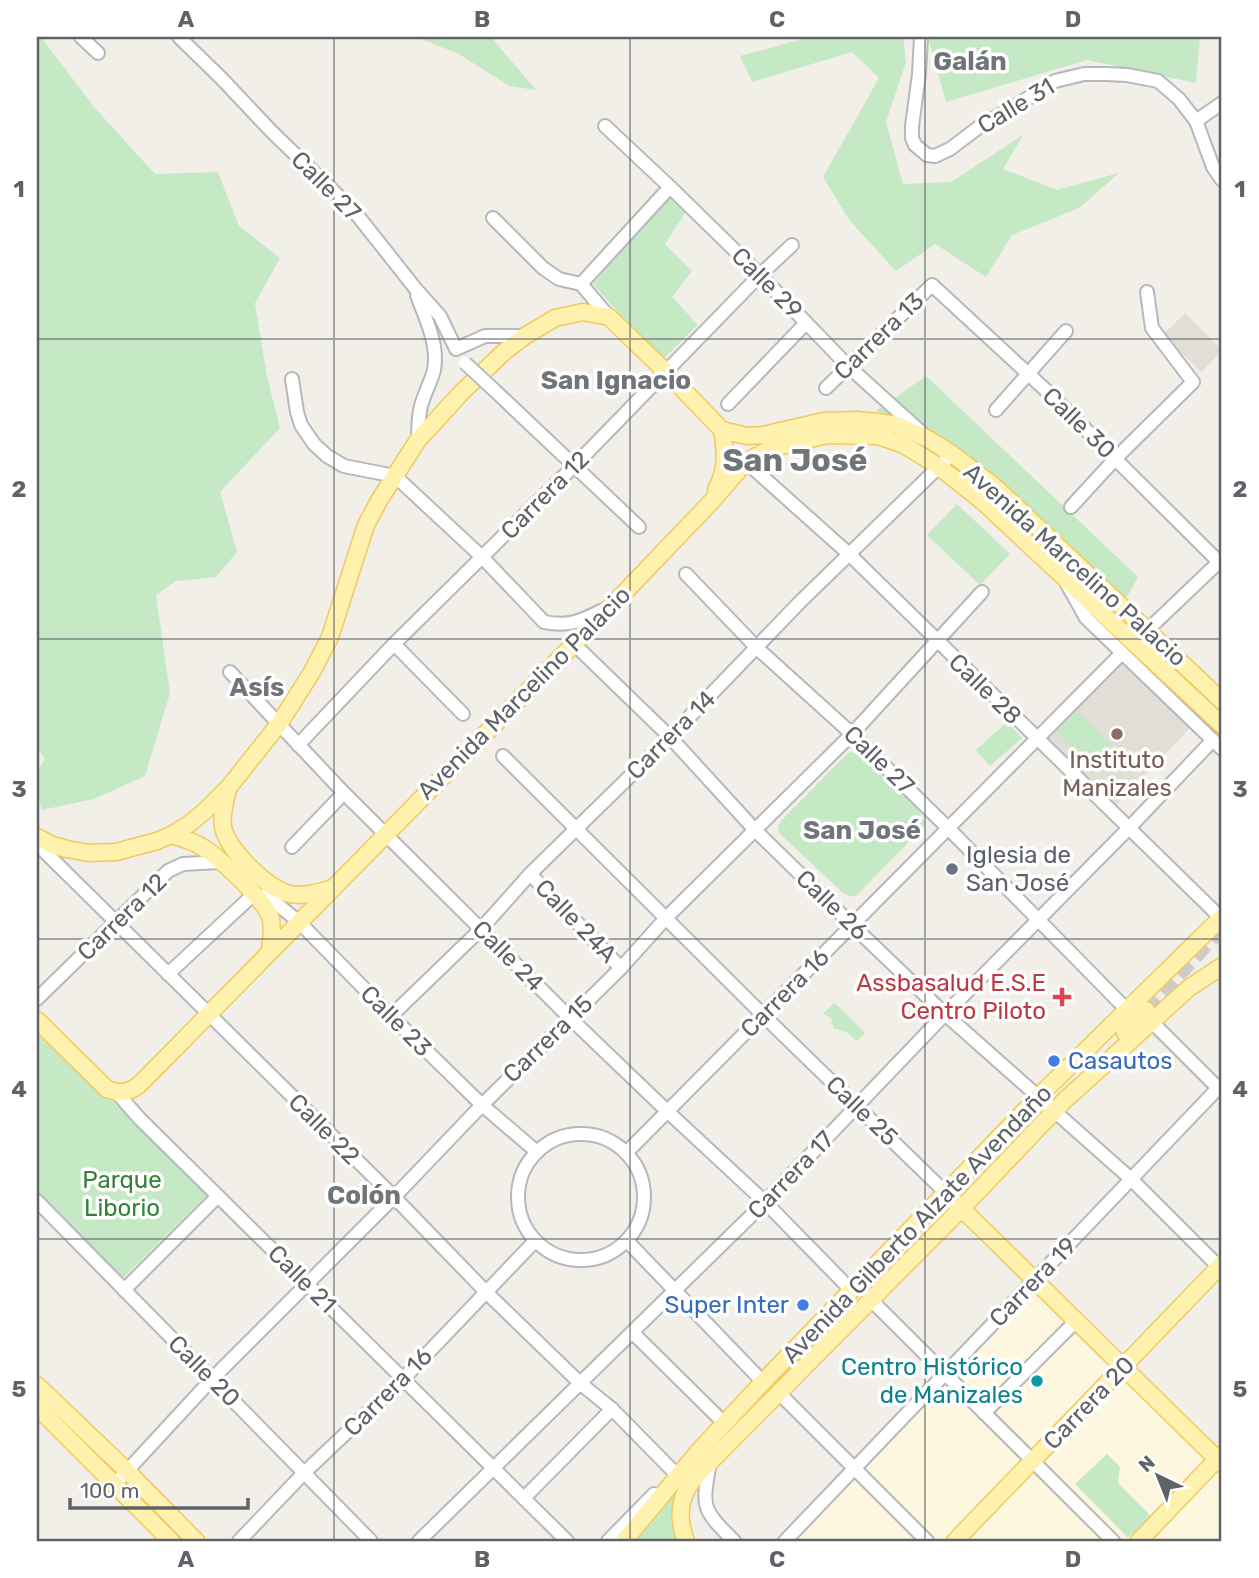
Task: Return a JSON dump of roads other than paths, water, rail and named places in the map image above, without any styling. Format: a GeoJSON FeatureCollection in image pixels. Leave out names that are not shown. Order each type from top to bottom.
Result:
{"type":"FeatureCollection","features":[{"type":"Feature","properties":{"kind":"main road"},"geometry":{"type":"LineString","coordinates":[[38,838],[67,849],[89,853],[116,852],[137,847],[171,835],[189,824],[229,787],[279,724],[312,672],[330,637],[366,525],[418,439],[504,352],[524,336],[555,318],[583,312],[609,317],[722,430],[726,455],[722,480],[711,502]]}},
{"type":"Feature","properties":{"kind":"main road","name":"Avenida Marcelino Palacio"},"geometry":{"type":"LineString","coordinates":[[722,430],[747,436],[763,435],[824,421],[858,421],[897,425],[930,440],[995,486],[1222,701]]}},
{"type":"Feature","properties":{"kind":"main road","name":"Avenida Marcelino Palacio"},"geometry":{"type":"LineString","coordinates":[[117,1093],[129,1092],[139,1085],[612,605],[746,462],[769,449],[827,435],[878,436],[904,445],[938,466],[982,501],[1064,578],[1128,648],[1222,725]]}},
{"type":"Feature","properties":{"kind":"main road"},"geometry":{"type":"LineString","coordinates":[[229,787],[222,817],[227,839],[232,848],[264,880],[287,894],[309,894],[333,888]]}},
{"type":"Feature","properties":{"kind":"main road"},"geometry":{"type":"LineString","coordinates":[[171,835],[200,845],[254,894],[268,911],[271,920],[270,952]]}},
{"type":"Feature","properties":{"kind":"main road","name":"Avenida Gilberto Alzate Avendaño"},"geometry":{"type":"LineString","coordinates":[[686,1541],[680,1517],[681,1505],[724,1423],[1038,1097],[1222,918]]}},
{"type":"Feature","properties":{"kind":"main road","name":"Avenida Gilberto Alzate Avendaño"},"geometry":{"type":"LineString","coordinates":[[624,1541],[704,1457],[779,1393],[1149,1016],[1222,966]]}},
{"type":"Feature","properties":{"kind":"main road","name":"Calle 21"},"geometry":{"type":"LineString","coordinates":[[40,1026],[107,1090],[117,1093]]}},
{"type":"Feature","properties":{"kind":"main road","name":"Calle 25"},"geometry":{"type":"LineString","coordinates":[[946,1193],[1221,1459]]}},
{"type":"Feature","properties":{"kind":"main road","name":"Carrera 20"},"geometry":{"type":"LineString","coordinates":[[955,1541],[1221,1267]]}},
{"type":"Feature","properties":{"kind":"main road"},"geometry":{"type":"LineString","coordinates":[[37,1385],[196,1541]]}},
{"type":"Feature","properties":{"kind":"main road"},"geometry":{"type":"LineString","coordinates":[[37,1407],[171,1541]]}},
{"type":"Feature","properties":{"kind":"main road"},"geometry":{"type":"LineString","coordinates":[[1139,1541],[1221,1459]]}},
{"type":"Feature","properties":{"kind":"street"},"geometry":{"type":"LineString","coordinates":[[81,37],[98,53]]}},
{"type":"Feature","properties":{"kind":"street","name":"Calle 27"},"geometry":{"type":"LineString","coordinates":[[179,37],[271,132],[354,211],[440,316],[456,349],[485,336],[524,336]]}},
{"type":"Feature","properties":{"kind":"street","name":"Calle 31"},"geometry":{"type":"LineString","coordinates":[[921,37],[912,138],[915,145],[927,155],[935,156],[950,149],[979,127],[1017,106],[1055,80],[1084,75],[1127,75],[1158,81],[1179,99],[1196,121],[1213,167],[1222,180]]}},
{"type":"Feature","properties":{"kind":"street"},"geometry":{"type":"LineString","coordinates":[[1196,121],[1222,103]]}},
{"type":"Feature","properties":{"kind":"street","name":"Calle 29"},"geometry":{"type":"LineString","coordinates":[[605,126],[760,275],[848,366],[930,440]]}},
{"type":"Feature","properties":{"kind":"street"},"geometry":{"type":"LineString","coordinates":[[580,284],[670,187]]}},
{"type":"Feature","properties":{"kind":"street"},"geometry":{"type":"LineString","coordinates":[[493,218],[543,268],[559,279],[580,284],[609,317]]}},
{"type":"Feature","properties":{"kind":"street","name":"Carrera 12"},"geometry":{"type":"LineString","coordinates":[[298,745],[394,643],[575,466],[792,245]]}},
{"type":"Feature","properties":{"kind":"street","name":"Carrera 13"},"geometry":{"type":"LineString","coordinates":[[826,388],[932,285]]}},
{"type":"Feature","properties":{"kind":"street","name":"Calle 30"},"geometry":{"type":"LineString","coordinates":[[932,285],[1050,394],[1221,562]]}},
{"type":"Feature","properties":{"kind":"street"},"geometry":{"type":"LineString","coordinates":[[415,288],[431,333],[435,359],[421,405],[418,439]]}},
{"type":"Feature","properties":{"kind":"street"},"geometry":{"type":"LineString","coordinates":[[1071,507],[1115,458],[1194,382],[1152,328],[1146,292]]}},
{"type":"Feature","properties":{"kind":"street"},"geometry":{"type":"LineString","coordinates":[[729,404],[806,323]]}},
{"type":"Feature","properties":{"kind":"street"},"geometry":{"type":"LineString","coordinates":[[996,410],[1066,331]]}},
{"type":"Feature","properties":{"kind":"street"},"geometry":{"type":"LineString","coordinates":[[465,363],[639,527]]}},
{"type":"Feature","properties":{"kind":"street"},"geometry":{"type":"LineString","coordinates":[[292,379],[297,412],[314,444],[344,466],[396,476],[482,557],[544,622],[572,624],[612,605]]}},
{"type":"Feature","properties":{"kind":"street","name":"Carrera 14"},"geometry":{"type":"LineString","coordinates":[[391,1016],[481,929],[530,874],[670,737],[800,601],[952,453]]}},
{"type":"Feature","properties":{"kind":"street","name":"Calle 28"},"geometry":{"type":"LineString","coordinates":[[746,462],[849,554],[1222,918]]}},
{"type":"Feature","properties":{"kind":"street","name":"Carrera 16"},"geometry":{"type":"LineString","coordinates":[[626,1153],[1036,739],[1128,648],[1221,562]]}},
{"type":"Feature","properties":{"kind":"street","name":"Calle 27"},"geometry":{"type":"LineString","coordinates":[[686,574],[757,648],[852,734],[948,828],[1126,1010]]}},
{"type":"Feature","properties":{"kind":"street","name":"Carrera 15"},"geometry":{"type":"LineString","coordinates":[[114,1485],[306,1283],[621,968],[666,918],[852,734],[982,592]]}},
{"type":"Feature","properties":{"kind":"street"},"geometry":{"type":"LineString","coordinates":[[394,643],[463,714]]}},
{"type":"Feature","properties":{"kind":"street","name":"Calle 26"},"geometry":{"type":"LineString","coordinates":[[574,644],[670,737],[755,830],[852,925],[945,1014],[1038,1097],[1060,1105],[1131,1180],[1221,1267]]}},
{"type":"Feature","properties":{"kind":"street"},"geometry":{"type":"LineString","coordinates":[[1128,648],[1217,745]]}},
{"type":"Feature","properties":{"kind":"street","name":"Calle 24"},"geometry":{"type":"LineString","coordinates":[[230,672],[385,834],[570,1018],[765,1202],[852,1291]]}},
{"type":"Feature","properties":{"kind":"street","name":"Carrera 17"},"geometry":{"type":"LineString","coordinates":[[419,1541],[765,1202],[1038,918],[1217,745]]}},
{"type":"Feature","properties":{"kind":"street","name":"Calle 25"},"geometry":{"type":"LineString","coordinates":[[503,756],[946,1193]]}},
{"type":"Feature","properties":{"kind":"street"},"geometry":{"type":"LineString","coordinates":[[292,847],[344,793]]}},
{"type":"Feature","properties":{"kind":"street","name":"Calle 22"},"geometry":{"type":"LineString","coordinates":[[38,838],[42,849],[394,1197],[486,1292],[581,1384],[612,1409],[675,1473]]}},
{"type":"Feature","properties":{"kind":"street","name":"Carrera 12"},"geometry":{"type":"LineString","coordinates":[[37,999],[168,871],[183,864],[220,862]]}},
{"type":"Feature","properties":{"kind":"street","name":"Calle 24A"},"geometry":{"type":"LineString","coordinates":[[530,874],[621,968]]}},
{"type":"Feature","properties":{"kind":"street"},"geometry":{"type":"LineString","coordinates":[[168,974],[254,894]]}},
{"type":"Feature","properties":{"kind":"street","name":"Calle 23"},"geometry":{"type":"LineString","coordinates":[[254,894],[271,898],[300,923],[482,1105],[537,1152]]}},
{"type":"Feature","properties":{"kind":"street"},"geometry":{"type":"LineString","coordinates":[[1149,1016],[1221,1088]]}},
{"type":"Feature","properties":{"kind":"street","name":"Carrera 19"},"geometry":{"type":"LineString","coordinates":[[785,1541],[1221,1088]]}},
{"type":"Feature","properties":{"kind":"street","name":"Calle 21"},"geometry":{"type":"LineString","coordinates":[[117,1093],[140,1119],[567,1541]]}},
{"type":"Feature","properties":{"kind":"street"},"geometry":{"type":"LineString","coordinates":[[582,1134],[606,1139],[626,1153],[638,1168],[644,1206],[638,1225],[627,1241],[601,1256],[570,1259],[551,1253],[535,1241],[519,1212],[518,1196],[526,1165],[537,1152],[557,1138],[582,1134]]}},
{"type":"Feature","properties":{"kind":"street"},"geometry":{"type":"LineString","coordinates":[[124,1290],[218,1196]]}},
{"type":"Feature","properties":{"kind":"street","name":"Calle 20"},"geometry":{"type":"LineString","coordinates":[[37,1201],[371,1541]]}},
{"type":"Feature","properties":{"kind":"street","name":"Carrera 16"},"geometry":{"type":"LineString","coordinates":[[239,1541],[304,1473],[403,1379],[535,1241]]}},
{"type":"Feature","properties":{"kind":"street"},"geometry":{"type":"LineString","coordinates":[[627,1241],[763,1382]]}},
{"type":"Feature","properties":{"kind":"street"},"geometry":{"type":"LineString","coordinates":[[871,1300],[1113,1541]]}},
{"type":"Feature","properties":{"kind":"street"},"geometry":{"type":"LineString","coordinates":[[984,1413],[1076,1321]]}},
{"type":"Feature","properties":{"kind":"street"},"geometry":{"type":"LineString","coordinates":[[633,1332],[724,1423]]}},
{"type":"Feature","properties":{"kind":"street"},"geometry":{"type":"LineString","coordinates":[[779,1393],[927,1541]]}},
{"type":"Feature","properties":{"kind":"street"},"geometry":{"type":"LineString","coordinates":[[524,1499],[612,1409]]}},
{"type":"Feature","properties":{"kind":"street"},"geometry":{"type":"LineString","coordinates":[[608,1541],[675,1473],[704,1457],[705,1505],[714,1521],[734,1541]]}},
{"type":"Feature","properties":{"kind":"tunnel"},"geometry":{"type":"LineString","coordinates":[[1146,1010],[1217,932]]}},
{"type":"Feature","properties":{"kind":"place","name":"Instituto Manizales"},"geometry":{"type":"Point","coordinates":[1117,734]}},
{"type":"Feature","properties":{"kind":"place","name":"Iglesia de San José"},"geometry":{"type":"Point","coordinates":[952,869]}},
{"type":"Feature","properties":{"kind":"place","name":"Assbasalud E.S.E Centro Piloto"},"geometry":{"type":"Point","coordinates":[1062,997]}},
{"type":"Feature","properties":{"kind":"place","name":"Casautos"},"geometry":{"type":"Point","coordinates":[1054,1061]}},
{"type":"Feature","properties":{"kind":"place","name":"Super Inter"},"geometry":{"type":"Point","coordinates":[803,1305]}},
{"type":"Feature","properties":{"kind":"place","name":"Centro Histórico de Manizales"},"geometry":{"type":"Point","coordinates":[1037,1381]}},
{"type":"Feature","properties":{"kind":"district","name":"Galán"},"geometry":{"type":"Point","coordinates":[970,61]}},
{"type":"Feature","properties":{"kind":"district","name":"San Ignacio"},"geometry":{"type":"Point","coordinates":[616,380]}},
{"type":"Feature","properties":{"kind":"district","name":"San José"},"geometry":{"type":"Point","coordinates":[795,460]}},
{"type":"Feature","properties":{"kind":"district","name":"Asís"},"geometry":{"type":"Point","coordinates":[257,687]}},
{"type":"Feature","properties":{"kind":"district","name":"San José"},"geometry":{"type":"Point","coordinates":[862,830]}},
{"type":"Feature","properties":{"kind":"district","name":"Colón"},"geometry":{"type":"Point","coordinates":[364,1195]}},
{"type":"Feature","properties":{"kind":"park label","name":"Parque Liborio"},"geometry":{"type":"Point","coordinates":[122,1194]}}]}
